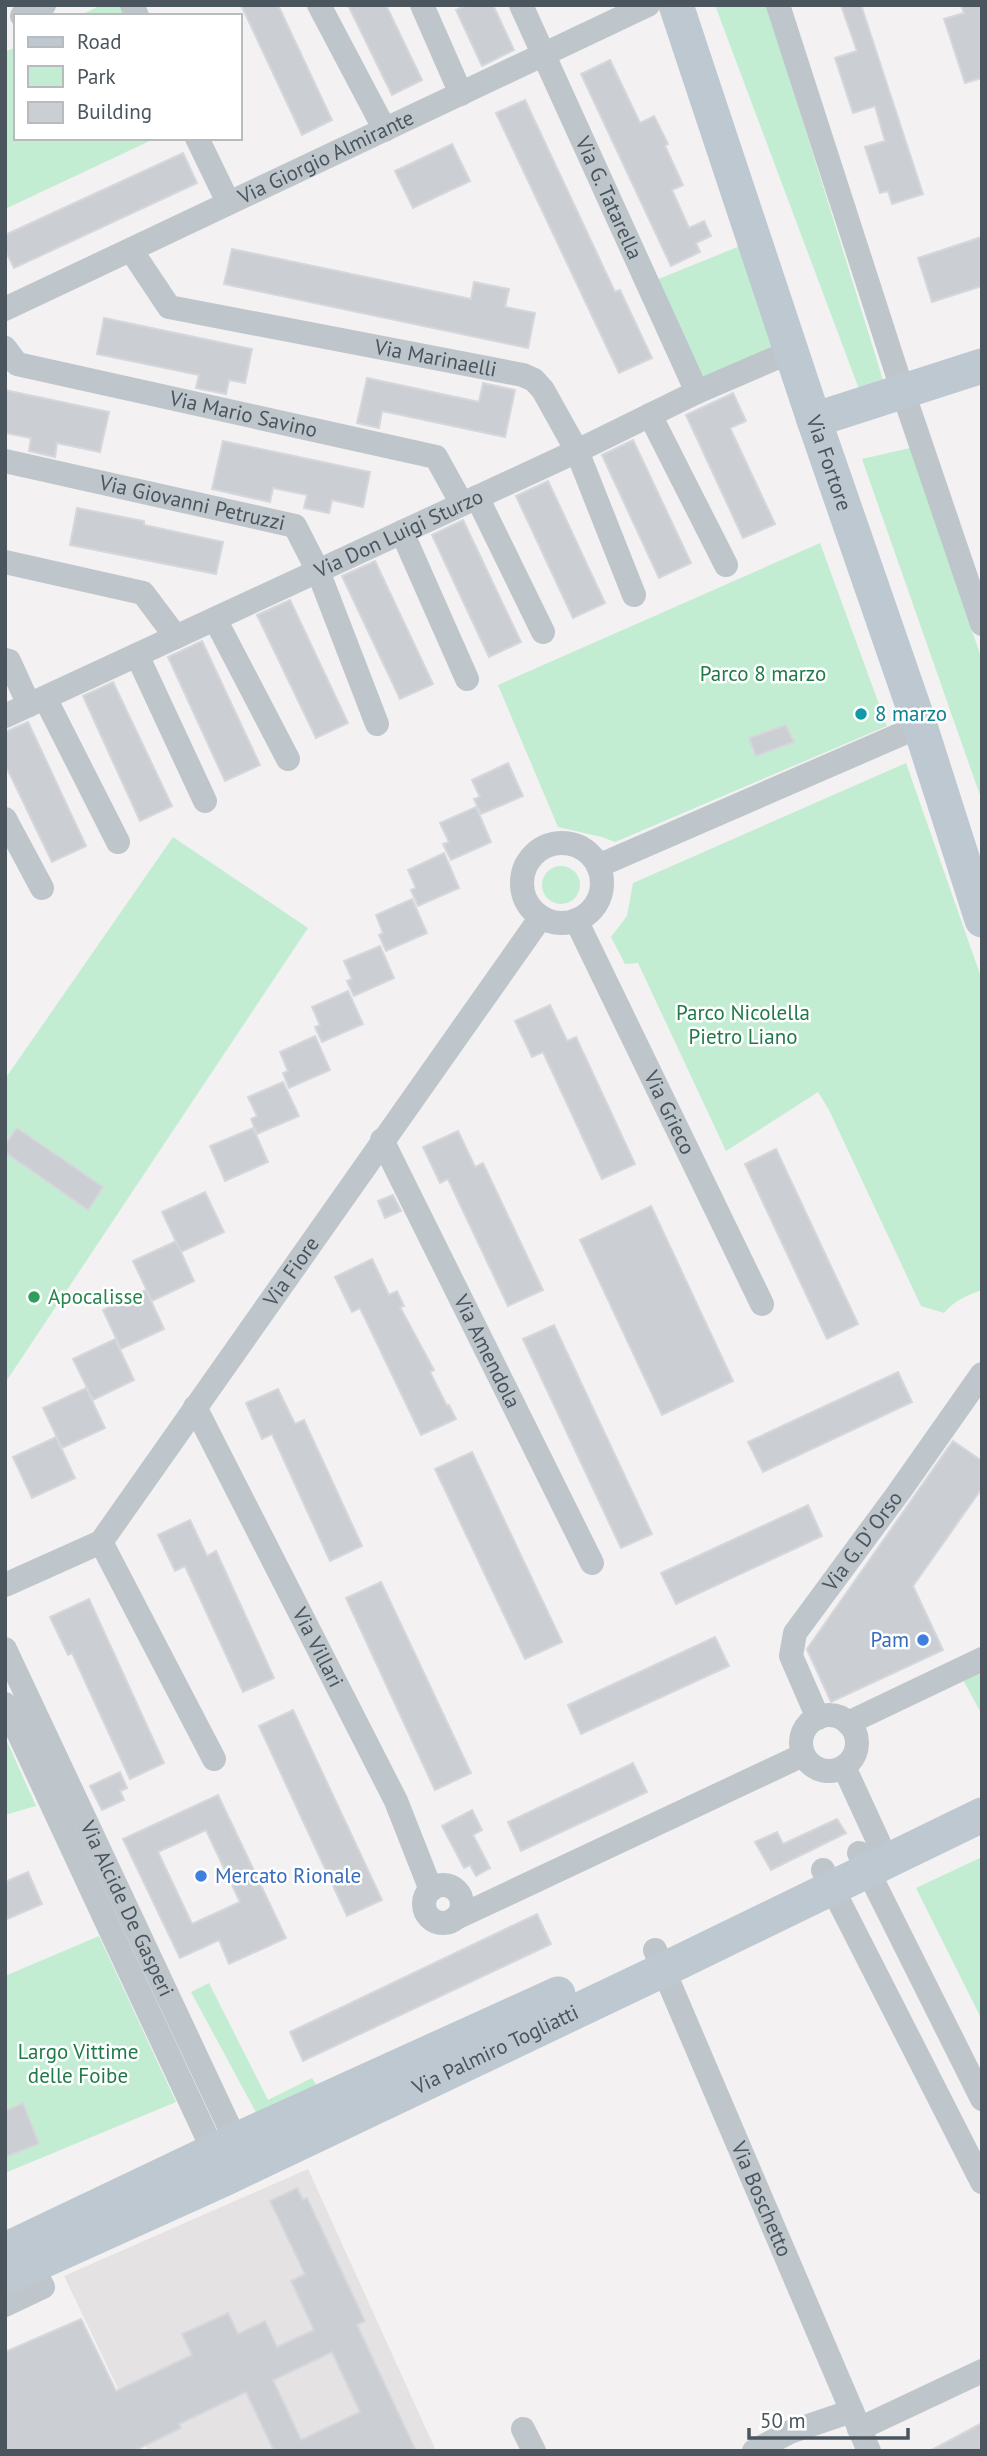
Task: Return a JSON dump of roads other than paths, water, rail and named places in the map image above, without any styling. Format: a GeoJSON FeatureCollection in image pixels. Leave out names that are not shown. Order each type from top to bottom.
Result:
{"type":"FeatureCollection","features":[{"type":"Feature","properties":{"kind":"street"},"geometry":{"type":"LineString","coordinates":[[26,14],[44,5]]}},
{"type":"Feature","properties":{"kind":"street"},"geometry":{"type":"LineString","coordinates":[[319,5],[385,130]]}},
{"type":"Feature","properties":{"kind":"street"},"geometry":{"type":"LineString","coordinates":[[422,5],[461,94]]}},
{"type":"Feature","properties":{"kind":"street","name":"Via G. Tatarella"},"geometry":{"type":"LineString","coordinates":[[521,5],[697,391]]}},
{"type":"Feature","properties":{"kind":"street","name":"Via Giorgio Almirante"},"geometry":{"type":"LineString","coordinates":[[5,309],[648,5]]}},
{"type":"Feature","properties":{"kind":"street","name":"Via Fortore"},"geometry":{"type":"LineString","coordinates":[[676,5],[814,420],[920,726],[982,920]]}},
{"type":"Feature","properties":{"kind":"street"},"geometry":{"type":"LineString","coordinates":[[778,5],[903,391],[982,624]]}},
{"type":"Feature","properties":{"kind":"street"},"geometry":{"type":"LineString","coordinates":[[198,140],[228,202]]}},
{"type":"Feature","properties":{"kind":"street","name":"Via Marinaelli"},"geometry":{"type":"LineString","coordinates":[[131,250],[170,307],[523,375],[534,380],[543,390],[577,451],[634,595]]}},
{"type":"Feature","properties":{"kind":"street","name":"Via Mario Savino"},"geometry":{"type":"LineString","coordinates":[[5,348],[17,364],[436,457],[470,501],[543,632]]}},
{"type":"Feature","properties":{"kind":"street","name":"Via Don Luigi Sturzo"},"geometry":{"type":"LineString","coordinates":[[5,716],[577,451],[697,391],[792,351]]}},
{"type":"Feature","properties":{"kind":"street"},"geometry":{"type":"LineString","coordinates":[[814,420],[982,366]]}},
{"type":"Feature","properties":{"kind":"street"},"geometry":{"type":"LineString","coordinates":[[650,415],[726,565]]}},
{"type":"Feature","properties":{"kind":"street","name":"Via Giovanni Petruzzi"},"geometry":{"type":"LineString","coordinates":[[5,461],[295,526],[318,571],[377,724]]}},
{"type":"Feature","properties":{"kind":"street"},"geometry":{"type":"LineString","coordinates":[[402,532],[467,679]]}},
{"type":"Feature","properties":{"kind":"street"},"geometry":{"type":"LineString","coordinates":[[5,562],[143,593],[176,637]]}},
{"type":"Feature","properties":{"kind":"street"},"geometry":{"type":"LineString","coordinates":[[215,619],[288,759]]}},
{"type":"Feature","properties":{"kind":"street"},"geometry":{"type":"LineString","coordinates":[[137,655],[205,801]]}},
{"type":"Feature","properties":{"kind":"street"},"geometry":{"type":"LineString","coordinates":[[5,660],[9,661],[37,701],[118,842]]}},
{"type":"Feature","properties":{"kind":"street"},"geometry":{"type":"LineString","coordinates":[[598,866],[920,726]]}},
{"type":"Feature","properties":{"kind":"street"},"geometry":{"type":"LineString","coordinates":[[5,819],[42,888]]}},
{"type":"Feature","properties":{"kind":"street"},"geometry":{"type":"LineString","coordinates":[[566,843],[590,854],[598,866],[601,891],[597,901],[587,913],[576,920],[552,921],[541,917],[531,908],[524,896],[524,870],[530,858],[540,849],[566,843]]}},
{"type":"Feature","properties":{"kind":"street","name":"Via Fiore"},"geometry":{"type":"LineString","coordinates":[[101,1542],[541,917]]}},
{"type":"Feature","properties":{"kind":"street","name":"Via Grieco"},"geometry":{"type":"LineString","coordinates":[[576,920],[762,1304]]}},
{"type":"Feature","properties":{"kind":"street","name":"Via Amendola"},"geometry":{"type":"LineString","coordinates":[[382,1140],[592,1563]]}},
{"type":"Feature","properties":{"kind":"street","name":"Via G. D' Orso"},"geometry":{"type":"LineString","coordinates":[[818,1718],[791,1656],[795,1633],[982,1374]]}},
{"type":"Feature","properties":{"kind":"street","name":"Via Villari"},"geometry":{"type":"LineString","coordinates":[[195,1407],[396,1801],[431,1890],[424,1901],[425,1910],[437,1922],[454,1919],[803,1755]]}},
{"type":"Feature","properties":{"kind":"street"},"geometry":{"type":"LineString","coordinates":[[5,1585],[101,1542],[214,1759]]}},
{"type":"Feature","properties":{"kind":"street","name":"Via Alcide De Gasperi"},"geometry":{"type":"LineString","coordinates":[[5,1649],[231,2159]]}},
{"type":"Feature","properties":{"kind":"street"},"geometry":{"type":"LineString","coordinates":[[848,1723],[982,1658]]}},
{"type":"Feature","properties":{"kind":"street","name":"Via Alcide De Gasperi"},"geometry":{"type":"LineString","coordinates":[[5,1704],[231,2159]]}},
{"type":"Feature","properties":{"kind":"street"},"geometry":{"type":"LineString","coordinates":[[827,1716],[841,1718],[848,1723],[857,1741],[851,1760],[834,1771],[824,1771],[809,1763],[803,1755],[801,1745],[803,1732],[809,1724],[827,1716]]}},
{"type":"Feature","properties":{"kind":"street"},"geometry":{"type":"LineString","coordinates":[[844,1767],[869,1856],[982,2099]]}},
{"type":"Feature","properties":{"kind":"street","name":"Via Palmiro Togliatti"},"geometry":{"type":"LineString","coordinates":[[15,2259],[660,1959],[828,1878],[982,1793]]}},
{"type":"Feature","properties":{"kind":"street","name":"Via Palmiro Togliatti"},"geometry":{"type":"LineString","coordinates":[[869,1856],[982,1815]]}},
{"type":"Feature","properties":{"kind":"street"},"geometry":{"type":"LineString","coordinates":[[828,1878],[982,2182]]}},
{"type":"Feature","properties":{"kind":"street","name":"Via Boschetto"},"geometry":{"type":"LineString","coordinates":[[660,1959],[862,2437]]}},
{"type":"Feature","properties":{"kind":"street"},"geometry":{"type":"LineString","coordinates":[[5,2305],[43,2287],[15,2259]]}},
{"type":"Feature","properties":{"kind":"street"},"geometry":{"type":"LineString","coordinates":[[754,2451],[790,2432],[862,2437],[982,2371]]}},
{"type":"Feature","properties":{"kind":"place","name":"8 marzo"},"geometry":{"type":"Point","coordinates":[861,714]}},
{"type":"Feature","properties":{"kind":"place","name":"Apocalisse"},"geometry":{"type":"Point","coordinates":[34,1297]}},
{"type":"Feature","properties":{"kind":"place","name":"Pam"},"geometry":{"type":"Point","coordinates":[923,1640]}},
{"type":"Feature","properties":{"kind":"place","name":"Mercato Rionale"},"geometry":{"type":"Point","coordinates":[201,1876]}},
{"type":"Feature","properties":{"kind":"park label","name":"Parco 8 marzo"},"geometry":{"type":"Point","coordinates":[763,674]}},
{"type":"Feature","properties":{"kind":"park label","name":"Parco Nicolella Pietro Liano"},"geometry":{"type":"Point","coordinates":[743,1025]}},
{"type":"Feature","properties":{"kind":"park label","name":"Largo Vittime delle Foibe"},"geometry":{"type":"Point","coordinates":[78,2064]}}]}
